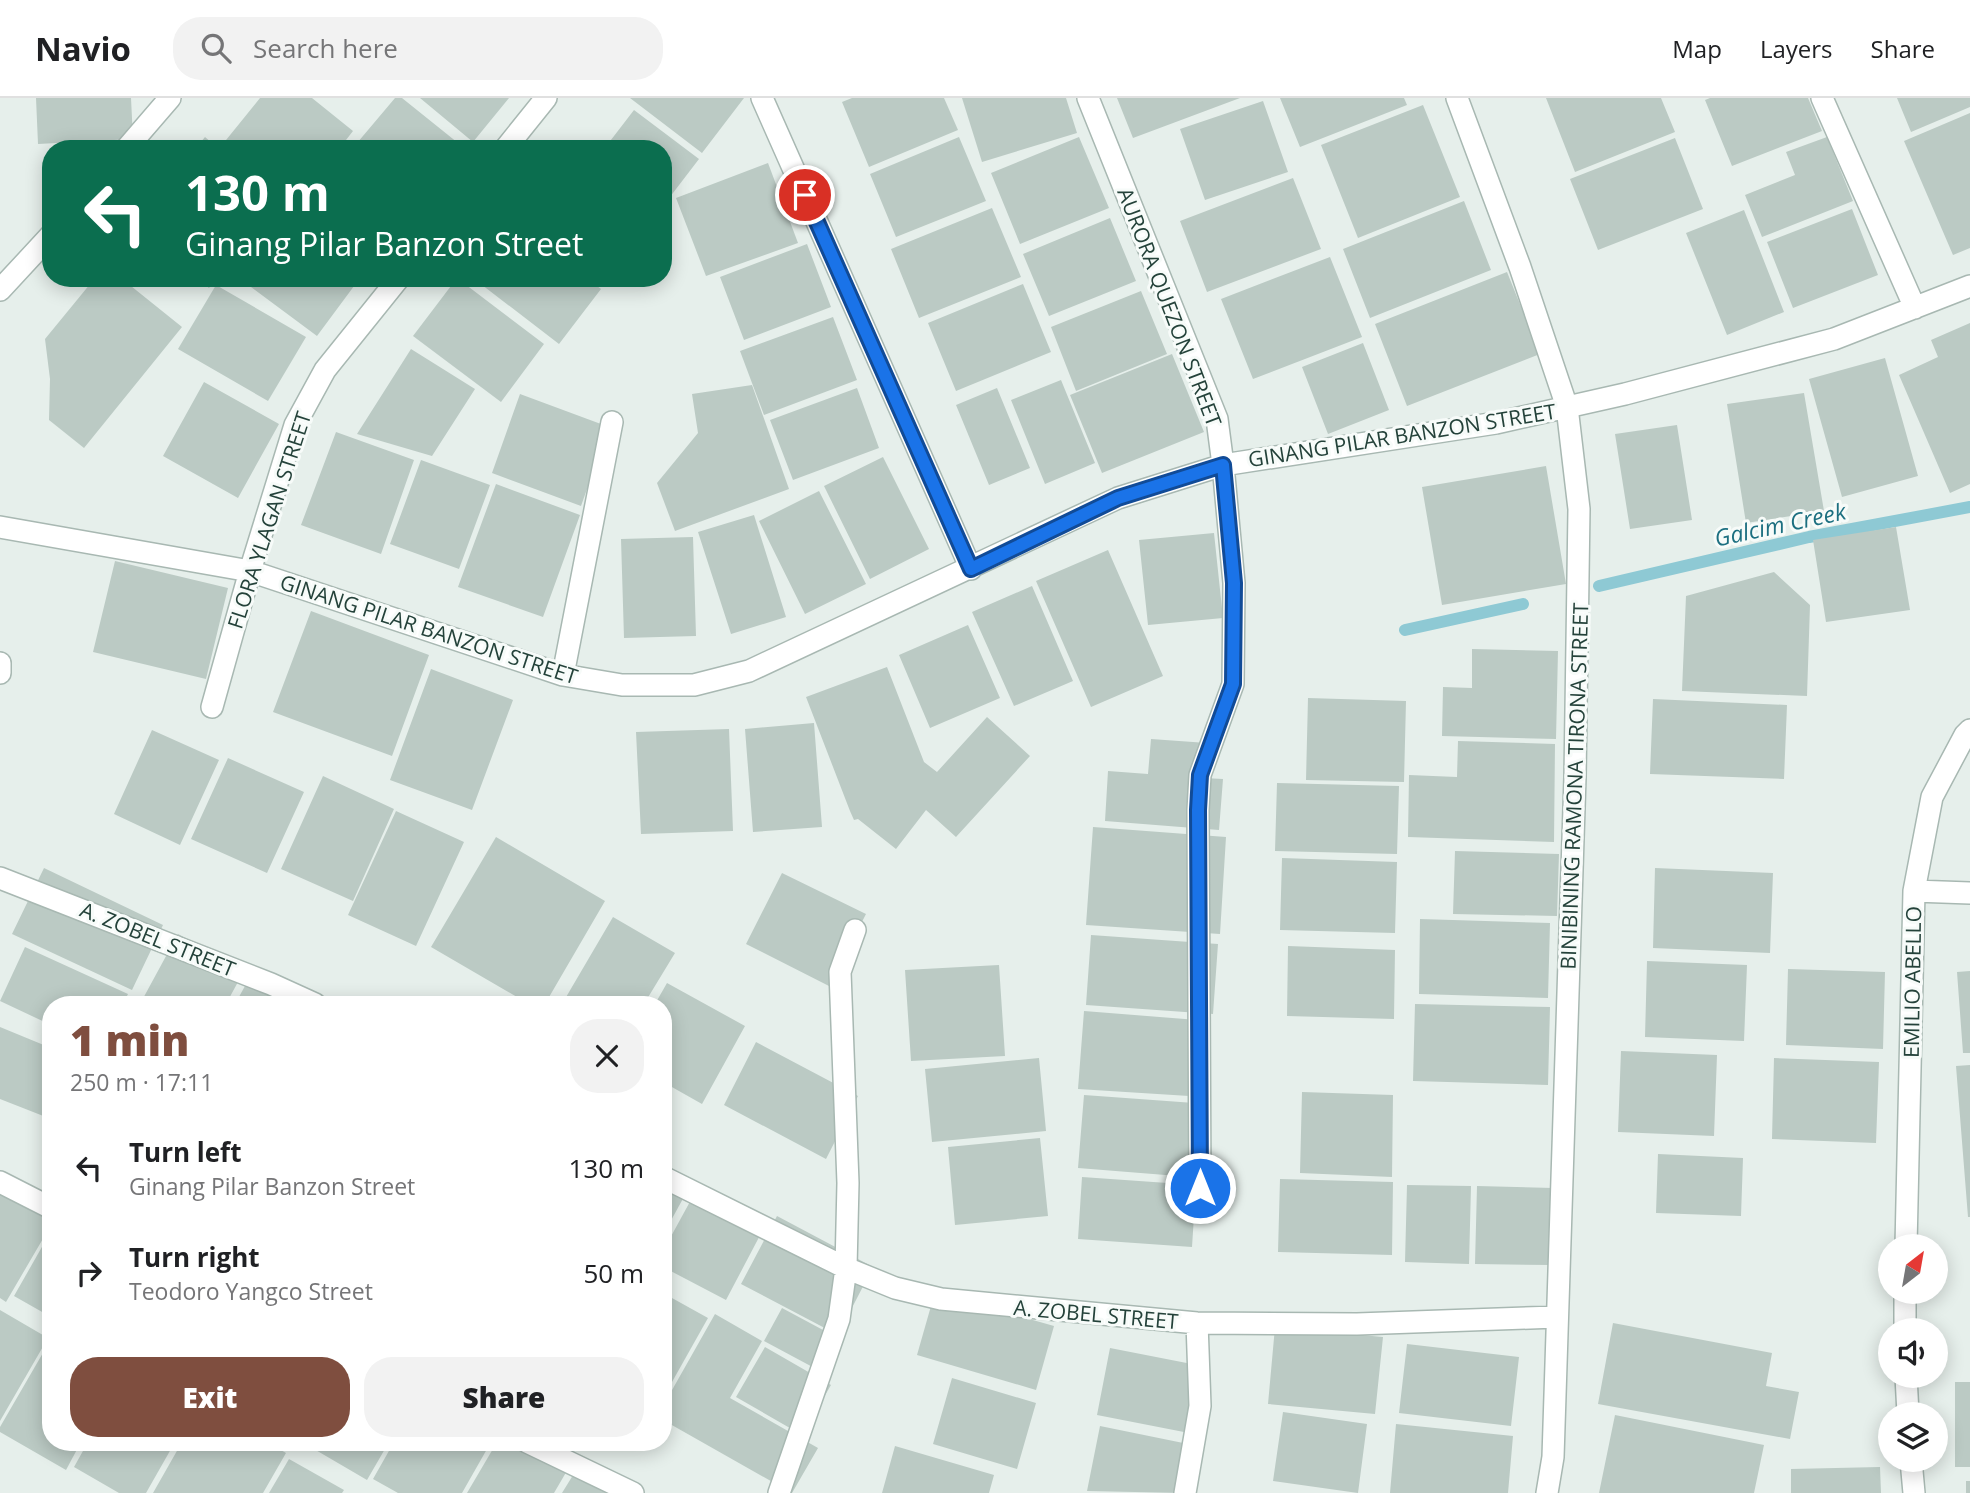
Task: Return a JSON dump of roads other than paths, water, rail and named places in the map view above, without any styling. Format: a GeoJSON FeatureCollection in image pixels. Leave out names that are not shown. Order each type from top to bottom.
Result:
{"type":"FeatureCollection","features":[{"type":"Feature","properties":{"kind":"street"},"geometry":{"type":"LineString","coordinates":[[134,140],[170,98]]}},
{"type":"Feature","properties":{"kind":"street"},"geometry":{"type":"LineString","coordinates":[[512,140],[546,98]]}},
{"type":"Feature","properties":{"kind":"street"},"geometry":{"type":"LineString","coordinates":[[762,98],[971,569]]}},
{"type":"Feature","properties":{"kind":"street","name":"AURORA QUEZON STREET"},"geometry":{"type":"LineString","coordinates":[[1088,98],[1217,419],[1223,465],[1234,583],[1233,684],[1200,775],[1200,1188]]}},
{"type":"Feature","properties":{"kind":"street","name":"BINIBINING RAMONA TIRONA STREET"},"geometry":{"type":"LineString","coordinates":[[1457,98],[1520,267],[1567,407],[1579,509],[1579,596],[1553,1457],[1547,1493]]}},
{"type":"Feature","properties":{"kind":"street"},"geometry":{"type":"LineString","coordinates":[[1822,98],[1915,308]]}},
{"type":"Feature","properties":{"kind":"street"},"geometry":{"type":"LineString","coordinates":[[0,290],[42,245]]}},
{"type":"Feature","properties":{"kind":"street","name":"GINANG PILAR BANZON STREET"},"geometry":{"type":"LineString","coordinates":[[0,527],[250,571],[563,675],[622,685],[694,685],[749,671],[1118,498],[1223,465],[1496,423],[1567,407],[1834,340],[1970,286]]}},
{"type":"Feature","properties":{"kind":"street","name":"FLORA YLAGAN STREET"},"geometry":{"type":"LineString","coordinates":[[212,707],[295,425],[325,370],[392,287]]}},
{"type":"Feature","properties":{"kind":"street"},"geometry":{"type":"LineString","coordinates":[[563,675],[612,422]]}},
{"type":"Feature","properties":{"kind":"street"},"geometry":{"type":"LineString","coordinates":[[0,663],[0,673]]}},
{"type":"Feature","properties":{"kind":"street","name":"EMILIO ABELLO"},"geometry":{"type":"LineString","coordinates":[[1906,1234],[1914,891],[1932,797],[1970,730]]}},
{"type":"Feature","properties":{"kind":"street","name":"A. ZOBEL STREET"},"geometry":{"type":"LineString","coordinates":[[0,877],[297,996]]}},
{"type":"Feature","properties":{"kind":"street"},"geometry":{"type":"LineString","coordinates":[[1914,891],[1970,893]]}},
{"type":"Feature","properties":{"kind":"street"},"geometry":{"type":"LineString","coordinates":[[779,1493],[839,1319],[846,1268],[848,1183],[840,972],[855,930]]}},
{"type":"Feature","properties":{"kind":"street","name":"A. ZOBEL STREET"},"geometry":{"type":"LineString","coordinates":[[672,1181],[846,1268],[895,1288],[941,1299],[1196,1323],[1357,1324],[1556,1317]]}},
{"type":"Feature","properties":{"kind":"street"},"geometry":{"type":"LineString","coordinates":[[0,1182],[42,1203]]}},
{"type":"Feature","properties":{"kind":"street"},"geometry":{"type":"LineString","coordinates":[[1185,1493],[1200,1406],[1196,1323]]}},
{"type":"Feature","properties":{"kind":"street"},"geometry":{"type":"LineString","coordinates":[[546,1451],[633,1493]]}},
{"type":"Feature","properties":{"kind":"street"},"geometry":{"type":"LineString","coordinates":[[1912,1472],[1914,1493]]}},
{"type":"Feature","properties":{"kind":"waterway","name":"Galcim Creek"},"geometry":{"type":"LineString","coordinates":[[1599,586],[1809,537],[1970,507]]}},
{"type":"Feature","properties":{"kind":"waterway","name":"Galcim Creek"},"geometry":{"type":"LineString","coordinates":[[1405,630],[1523,604]]}}]}
